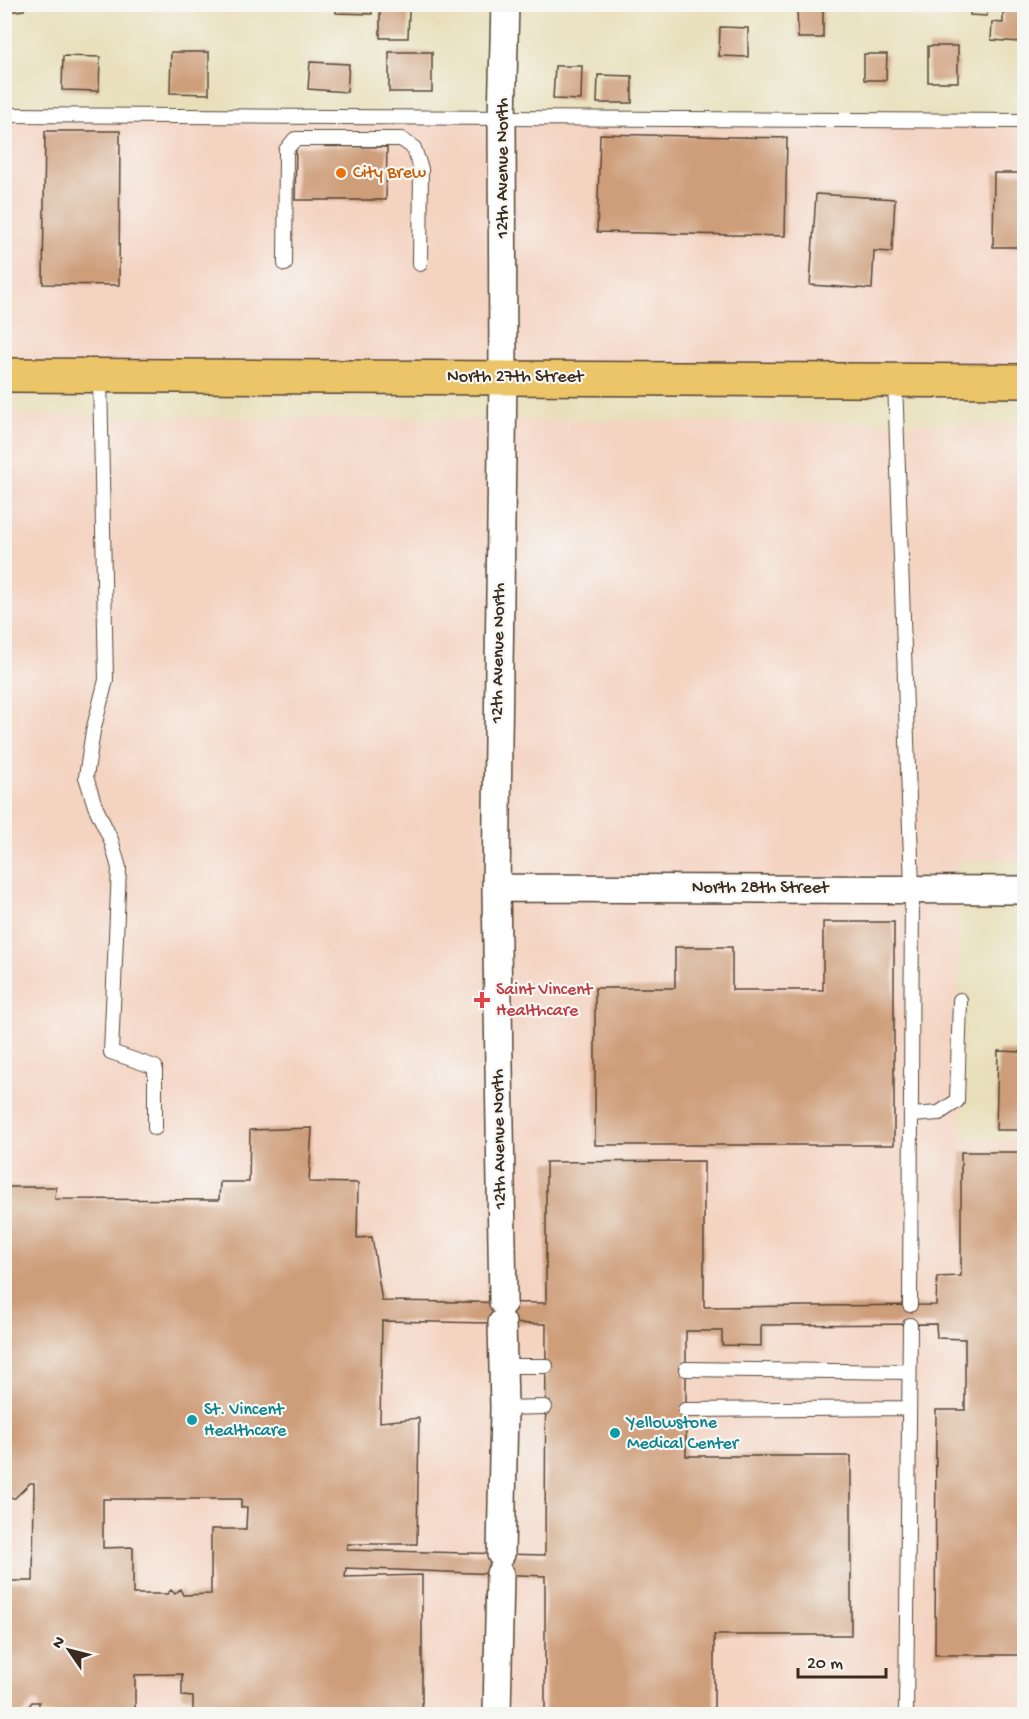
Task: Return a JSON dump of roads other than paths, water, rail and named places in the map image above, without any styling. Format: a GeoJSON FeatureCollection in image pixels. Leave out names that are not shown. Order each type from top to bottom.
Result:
{"type":"FeatureCollection","features":[{"type":"Feature","properties":{"kind":"main road","name":"North 27th Street"},"geometry":{"type":"LineString","coordinates":[[4,375],[1024,381]]}},
{"type":"Feature","properties":{"kind":"street","name":"12th Avenue North"},"geometry":{"type":"LineString","coordinates":[[497,1714],[504,1408],[496,888],[503,377],[502,118],[505,4]]}},
{"type":"Feature","properties":{"kind":"street","name":"North 28th Street"},"geometry":{"type":"LineString","coordinates":[[496,888],[1024,890]]}},
{"type":"Feature","properties":{"kind":"lane"},"geometry":{"type":"LineString","coordinates":[[4,115],[1024,121]]}},
{"type":"Feature","properties":{"kind":"lane"},"geometry":{"type":"LineString","coordinates":[[285,264],[286,150],[295,139],[401,139],[414,148],[421,170],[420,264]]}},
{"type":"Feature","properties":{"kind":"lane"},"geometry":{"type":"LineString","coordinates":[[100,376],[106,680],[93,731],[86,777],[94,806],[111,840],[119,868],[111,1052],[155,1067],[155,1128]]}},
{"type":"Feature","properties":{"kind":"lane"},"geometry":{"type":"LineString","coordinates":[[895,380],[912,889],[910,1305]]}},
{"type":"Feature","properties":{"kind":"lane"},"geometry":{"type":"LineString","coordinates":[[912,1115],[939,1113],[957,1101],[960,1000]]}},
{"type":"Feature","properties":{"kind":"lane"},"geometry":{"type":"LineString","coordinates":[[906,1714],[910,1324]]}},
{"type":"Feature","properties":{"kind":"lane"},"geometry":{"type":"LineString","coordinates":[[503,1366],[546,1366]]}},
{"type":"Feature","properties":{"kind":"lane"},"geometry":{"type":"LineString","coordinates":[[686,1369],[909,1372]]}},
{"type":"Feature","properties":{"kind":"lane"},"geometry":{"type":"LineString","coordinates":[[504,1408],[545,1407]]}},
{"type":"Feature","properties":{"kind":"lane"},"geometry":{"type":"LineString","coordinates":[[685,1410],[909,1408]]}},
{"type":"Feature","properties":{"kind":"place","name":"City Brew"},"geometry":{"type":"Point","coordinates":[341,173]}},
{"type":"Feature","properties":{"kind":"place","name":"Saint Vincent Healthcare"},"geometry":{"type":"Point","coordinates":[482,1000]}},
{"type":"Feature","properties":{"kind":"place","name":"St. Vincent Healthcare"},"geometry":{"type":"Point","coordinates":[192,1420]}},
{"type":"Feature","properties":{"kind":"place","name":"Yellowstone Medical Center"},"geometry":{"type":"Point","coordinates":[615,1433]}}]}
